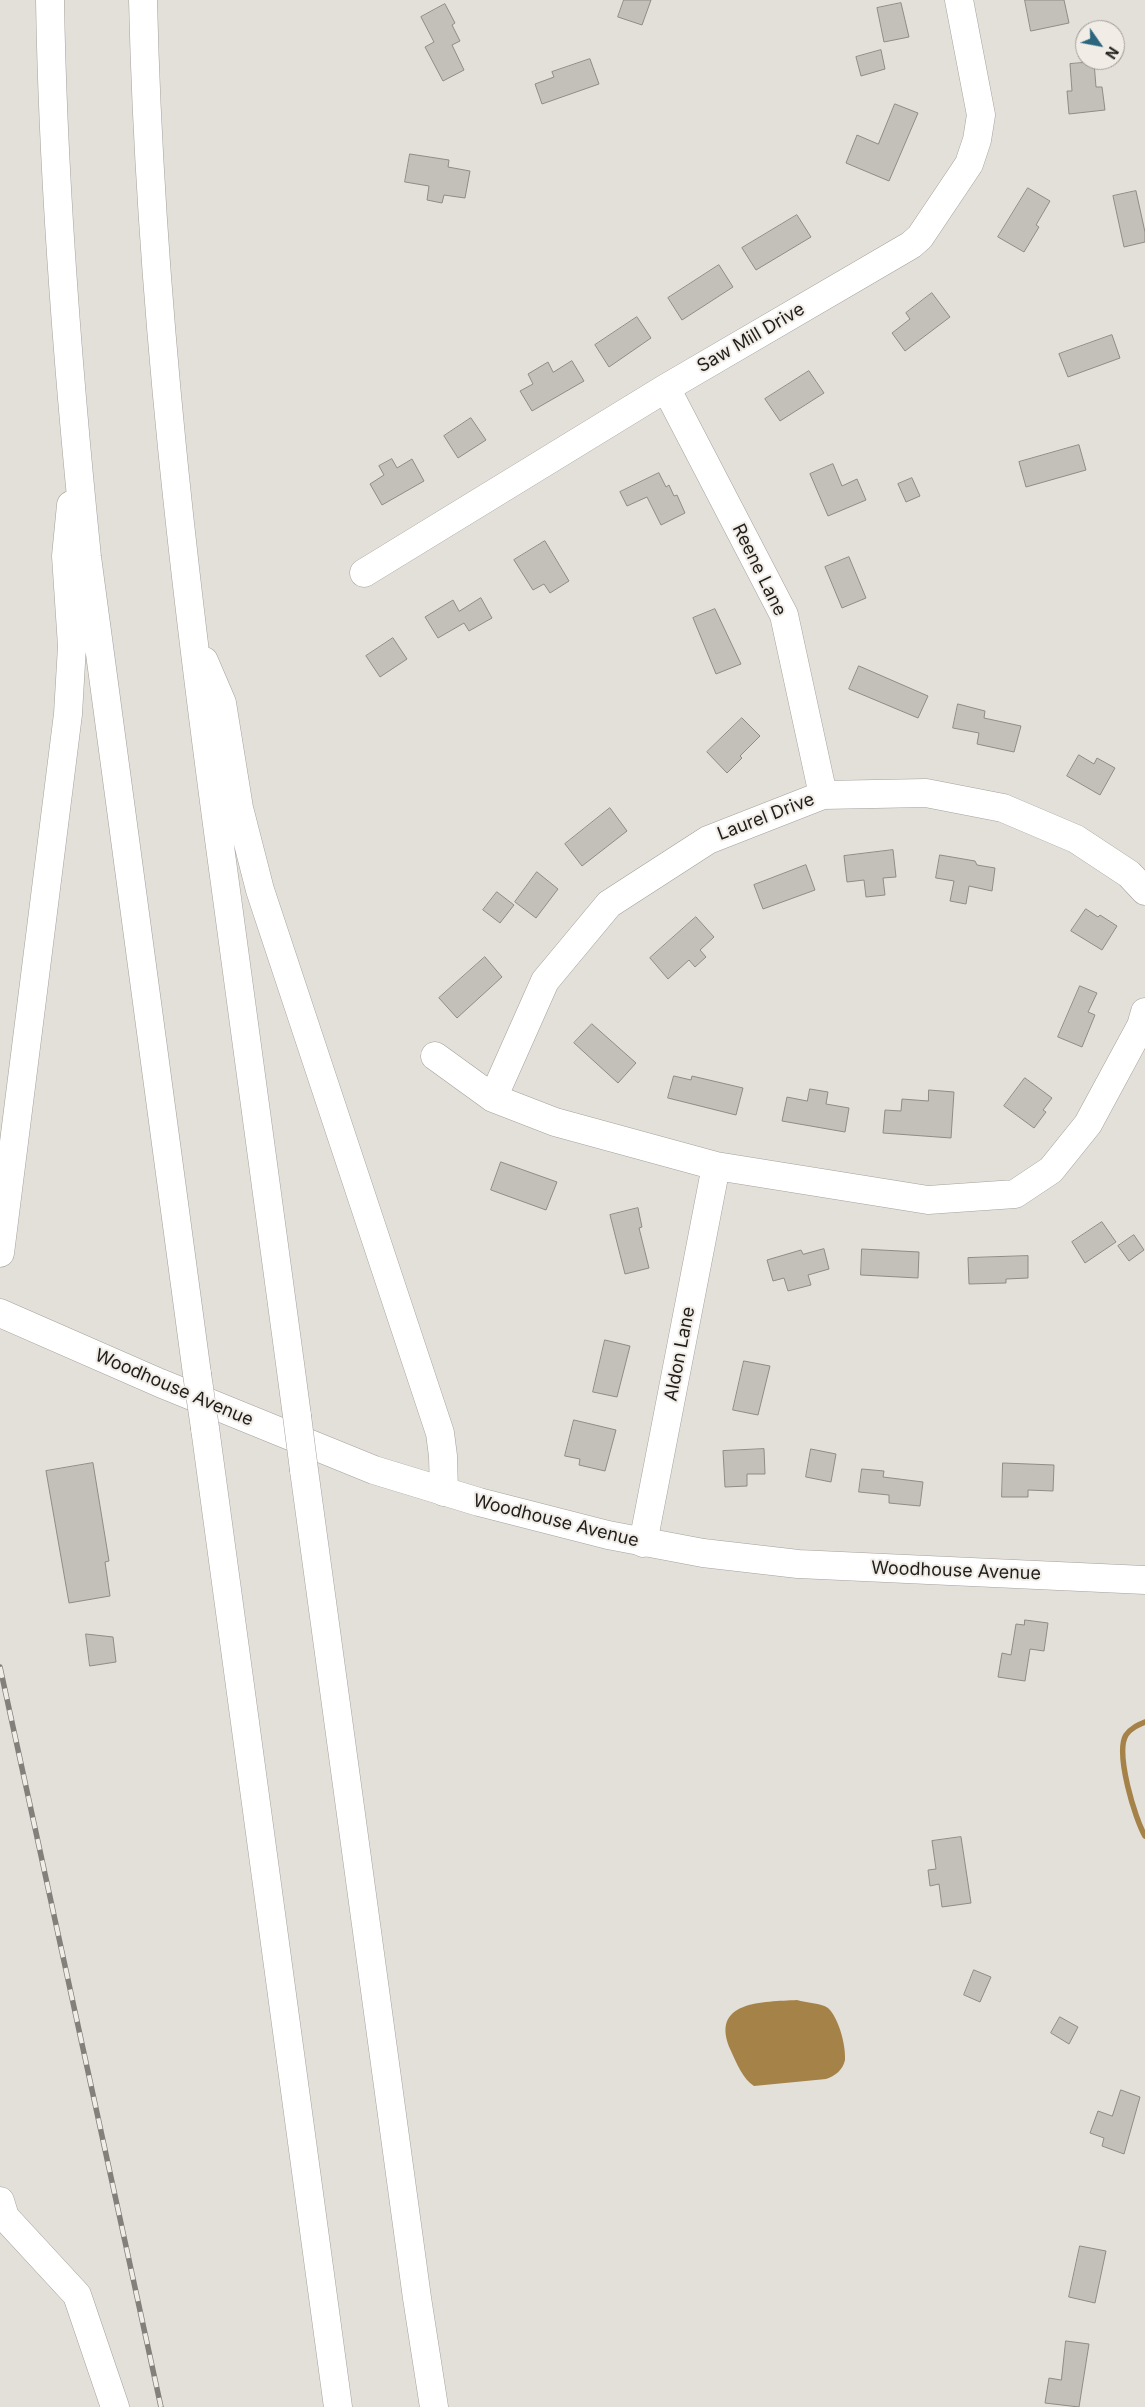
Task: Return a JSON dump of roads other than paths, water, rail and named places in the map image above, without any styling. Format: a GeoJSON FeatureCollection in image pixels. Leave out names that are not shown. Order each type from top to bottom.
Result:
{"type":"FeatureCollection","features":[{"type":"Feature","properties":{"kind":"main road"},"geometry":{"type":"LineString","coordinates":[[50,0],[56,174],[79,477],[94,610],[338,2407]]}},
{"type":"Feature","properties":{"kind":"main road"},"geometry":{"type":"LineString","coordinates":[[143,0],[147,126],[156,278],[173,472],[192,639],[304,1470],[434,2407]]}},
{"type":"Feature","properties":{"kind":"main road","name":"Saw Mill Drive"},"geometry":{"type":"LineString","coordinates":[[364,573],[666,388],[912,245],[920,237],[969,164],[977,140],[981,114],[958,0]]}},
{"type":"Feature","properties":{"kind":"main road","name":"Reene Lane"},"geometry":{"type":"LineString","coordinates":[[666,388],[784,615],[823,795]]}},
{"type":"Feature","properties":{"kind":"main road"},"geometry":{"type":"LineString","coordinates":[[0,1254],[68,714],[72,646],[66,541],[70,510],[79,477]]}},
{"type":"Feature","properties":{"kind":"main road"},"geometry":{"type":"LineString","coordinates":[[192,639],[222,703],[239,808],[263,899],[440,1433],[444,1492]]}},
{"type":"Feature","properties":{"kind":"main road","name":"Laurel Drive"},"geometry":{"type":"LineString","coordinates":[[493,1098],[545,981],[609,904],[708,840],[823,795],[926,793],[1003,808],[1076,839],[1129,874],[1145,891]]}},
{"type":"Feature","properties":{"kind":"main road"},"geometry":{"type":"LineString","coordinates":[[435,1056],[493,1098],[555,1122],[716,1166],[928,1200],[1016,1194],[1051,1170],[1088,1124],[1141,1026],[1145,1012]]}},
{"type":"Feature","properties":{"kind":"main road","name":"Aldon Lane"},"geometry":{"type":"LineString","coordinates":[[643,1543],[716,1166]]}},
{"type":"Feature","properties":{"kind":"main road","name":"Woodhouse Avenue"},"geometry":{"type":"LineString","coordinates":[[0,1313],[151,1379],[327,1452],[444,1492],[549,1521],[643,1543],[703,1554],[798,1564],[1145,1580]]}},
{"type":"Feature","properties":{"kind":"main road"},"geometry":{"type":"LineString","coordinates":[[0,2201],[5,2217],[77,2295],[116,2407]]}},
{"type":"Feature","properties":{"kind":"waterway"},"geometry":{"type":"LineString","coordinates":[[1145,1722],[1132,1729],[1126,1735],[1123,1744],[1128,1786],[1136,1816],[1145,1836]]}},
{"type":"Feature","properties":{"kind":"railway"},"geometry":{"type":"LineString","coordinates":[[0,1667],[161,2407]]}}]}
